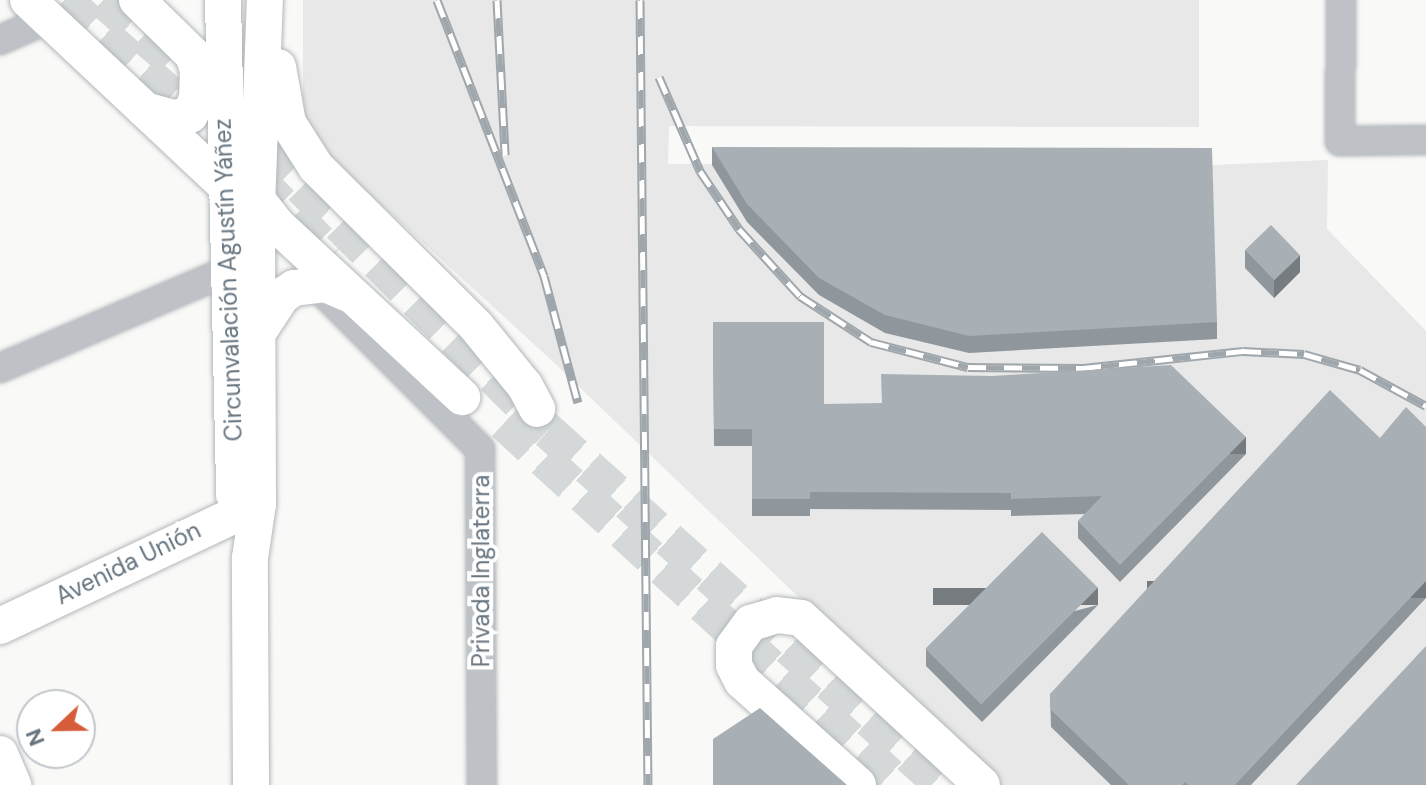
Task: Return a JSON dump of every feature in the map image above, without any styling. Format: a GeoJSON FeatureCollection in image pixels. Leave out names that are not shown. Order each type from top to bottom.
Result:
{"type":"FeatureCollection","features":[{"type":"Feature","properties":{"kind":"main road"},"geometry":{"type":"LineString","coordinates":[[137,0],[197,61],[195,109],[183,118],[145,110]]}},
{"type":"Feature","properties":{"kind":"main road"},"geometry":{"type":"LineString","coordinates":[[167,28],[182,25],[204,0]]}},
{"type":"Feature","properties":{"kind":"main road","name":"Circunvalación Agustín Yáñez"},"geometry":{"type":"LineString","coordinates":[[223,0],[227,271],[250,558],[251,785]]}},
{"type":"Feature","properties":{"kind":"main road","name":"Circunvalación Agustín Yáñez"},"geometry":{"type":"LineString","coordinates":[[246,509],[257,334],[257,205],[265,0]]}},
{"type":"Feature","properties":{"kind":"main road"},"geometry":{"type":"LineString","coordinates":[[272,0],[281,99],[301,146],[476,326],[525,386],[537,409]]}},
{"type":"Feature","properties":{"kind":"main road"},"geometry":{"type":"LineString","coordinates":[[38,10],[226,186]]}},
{"type":"Feature","properties":{"kind":"main road"},"geometry":{"type":"LineString","coordinates":[[223,43],[237,87],[239,151],[257,205],[360,298],[462,397]]}},
{"type":"Feature","properties":{"kind":"main road"},"geometry":{"type":"LineString","coordinates":[[257,334],[282,296],[313,283],[360,298]]}},
{"type":"Feature","properties":{"kind":"main road","name":"Avenida Unión"},"geometry":{"type":"LineString","coordinates":[[0,626],[246,509]]}},
{"type":"Feature","properties":{"kind":"main road"},"geometry":{"type":"LineString","coordinates":[[858,785],[742,681],[734,665],[737,637],[751,623],[777,615],[801,618],[982,785]]}},
{"type":"Feature","properties":{"kind":"main road"},"geometry":{"type":"LineString","coordinates":[[0,754],[13,785]]}},
{"type":"Feature","properties":{"kind":"street"},"geometry":{"type":"LineString","coordinates":[[1341,0],[1340,141],[1426,140]]}},
{"type":"Feature","properties":{"kind":"street"},"geometry":{"type":"LineString","coordinates":[[0,40],[38,10]]}},
{"type":"Feature","properties":{"kind":"street"},"geometry":{"type":"LineString","coordinates":[[0,368],[227,271]]}},
{"type":"Feature","properties":{"kind":"street","name":"Privada Inglaterra"},"geometry":{"type":"LineString","coordinates":[[313,283],[480,449],[482,785]]}},
{"type":"Feature","properties":{"kind":"shaded area"},"geometry":{"type":"Polygon","coordinates":[[[303,0],[1199,0],[1199,127],[669,126],[668,164],[1212,165],[1328,160],[1327,229],[1426,331],[1426,785],[995,785],[548,357],[316,145],[303,123],[303,0]]]}},
{"type":"Feature","properties":{"kind":"building"},"geometry":{"type":"Polygon","coordinates":[[[712,147],[1212,148],[1217,322],[969,336],[885,315],[819,278],[747,204],[712,147]]]}},
{"type":"Feature","properties":{"kind":"building"},"geometry":{"type":"Polygon","coordinates":[[[1271,225],[1300,255],[1274,280],[1245,250],[1271,225]]]}},
{"type":"Feature","properties":{"kind":"building"},"geometry":{"type":"Polygon","coordinates":[[[713,322],[824,322],[824,404],[882,403],[881,374],[992,376],[1171,365],[1246,437],[1120,565],[1078,521],[1102,496],[1011,499],[1011,493],[810,492],[810,499],[752,499],[752,429],[714,429],[713,322]]]}},
{"type":"Feature","properties":{"kind":"building"},"geometry":{"type":"Polygon","coordinates":[[[1330,390],[1380,438],[1406,407],[1426,427],[1426,581],[1235,785],[1188,785],[1185,782],[1182,785],[1129,785],[1051,710],[1050,694],[1330,390]]]}},
{"type":"Feature","properties":{"kind":"building"},"geometry":{"type":"Polygon","coordinates":[[[1042,532],[1098,588],[981,705],[925,649],[1042,532]]]}},
{"type":"Feature","properties":{"kind":"building"},"geometry":{"type":"Polygon","coordinates":[[[1426,646],[1426,785],[1296,785],[1426,646]]]}},
{"type":"Feature","properties":{"kind":"building"},"geometry":{"type":"Polygon","coordinates":[[[760,708],[847,785],[713,785],[713,739],[760,708]]]}},
{"type":"Feature","properties":{"kind":"tunnel"},"geometry":{"type":"LineString","coordinates":[[64,0],[179,102],[333,255]]}},
{"type":"Feature","properties":{"kind":"tunnel"},"geometry":{"type":"LineString","coordinates":[[103,0],[186,73],[548,431],[942,785]]}},
{"type":"Feature","properties":{"kind":"tunnel"},"geometry":{"type":"LineString","coordinates":[[504,423],[900,785]]}},
{"type":"Feature","properties":{"kind":"railway"},"geometry":{"type":"LineString","coordinates":[[437,0],[544,276],[578,403]]}},
{"type":"Feature","properties":{"kind":"railway"},"geometry":{"type":"LineString","coordinates":[[497,0],[505,155]]}},
{"type":"Feature","properties":{"kind":"railway"},"geometry":{"type":"LineString","coordinates":[[640,0],[648,785]]}},
{"type":"Feature","properties":{"kind":"railway"},"geometry":{"type":"LineString","coordinates":[[659,77],[700,171],[739,229],[800,296],[871,342],[968,367],[1083,368],[1243,351],[1304,354],[1360,370],[1426,406]]}}]}
